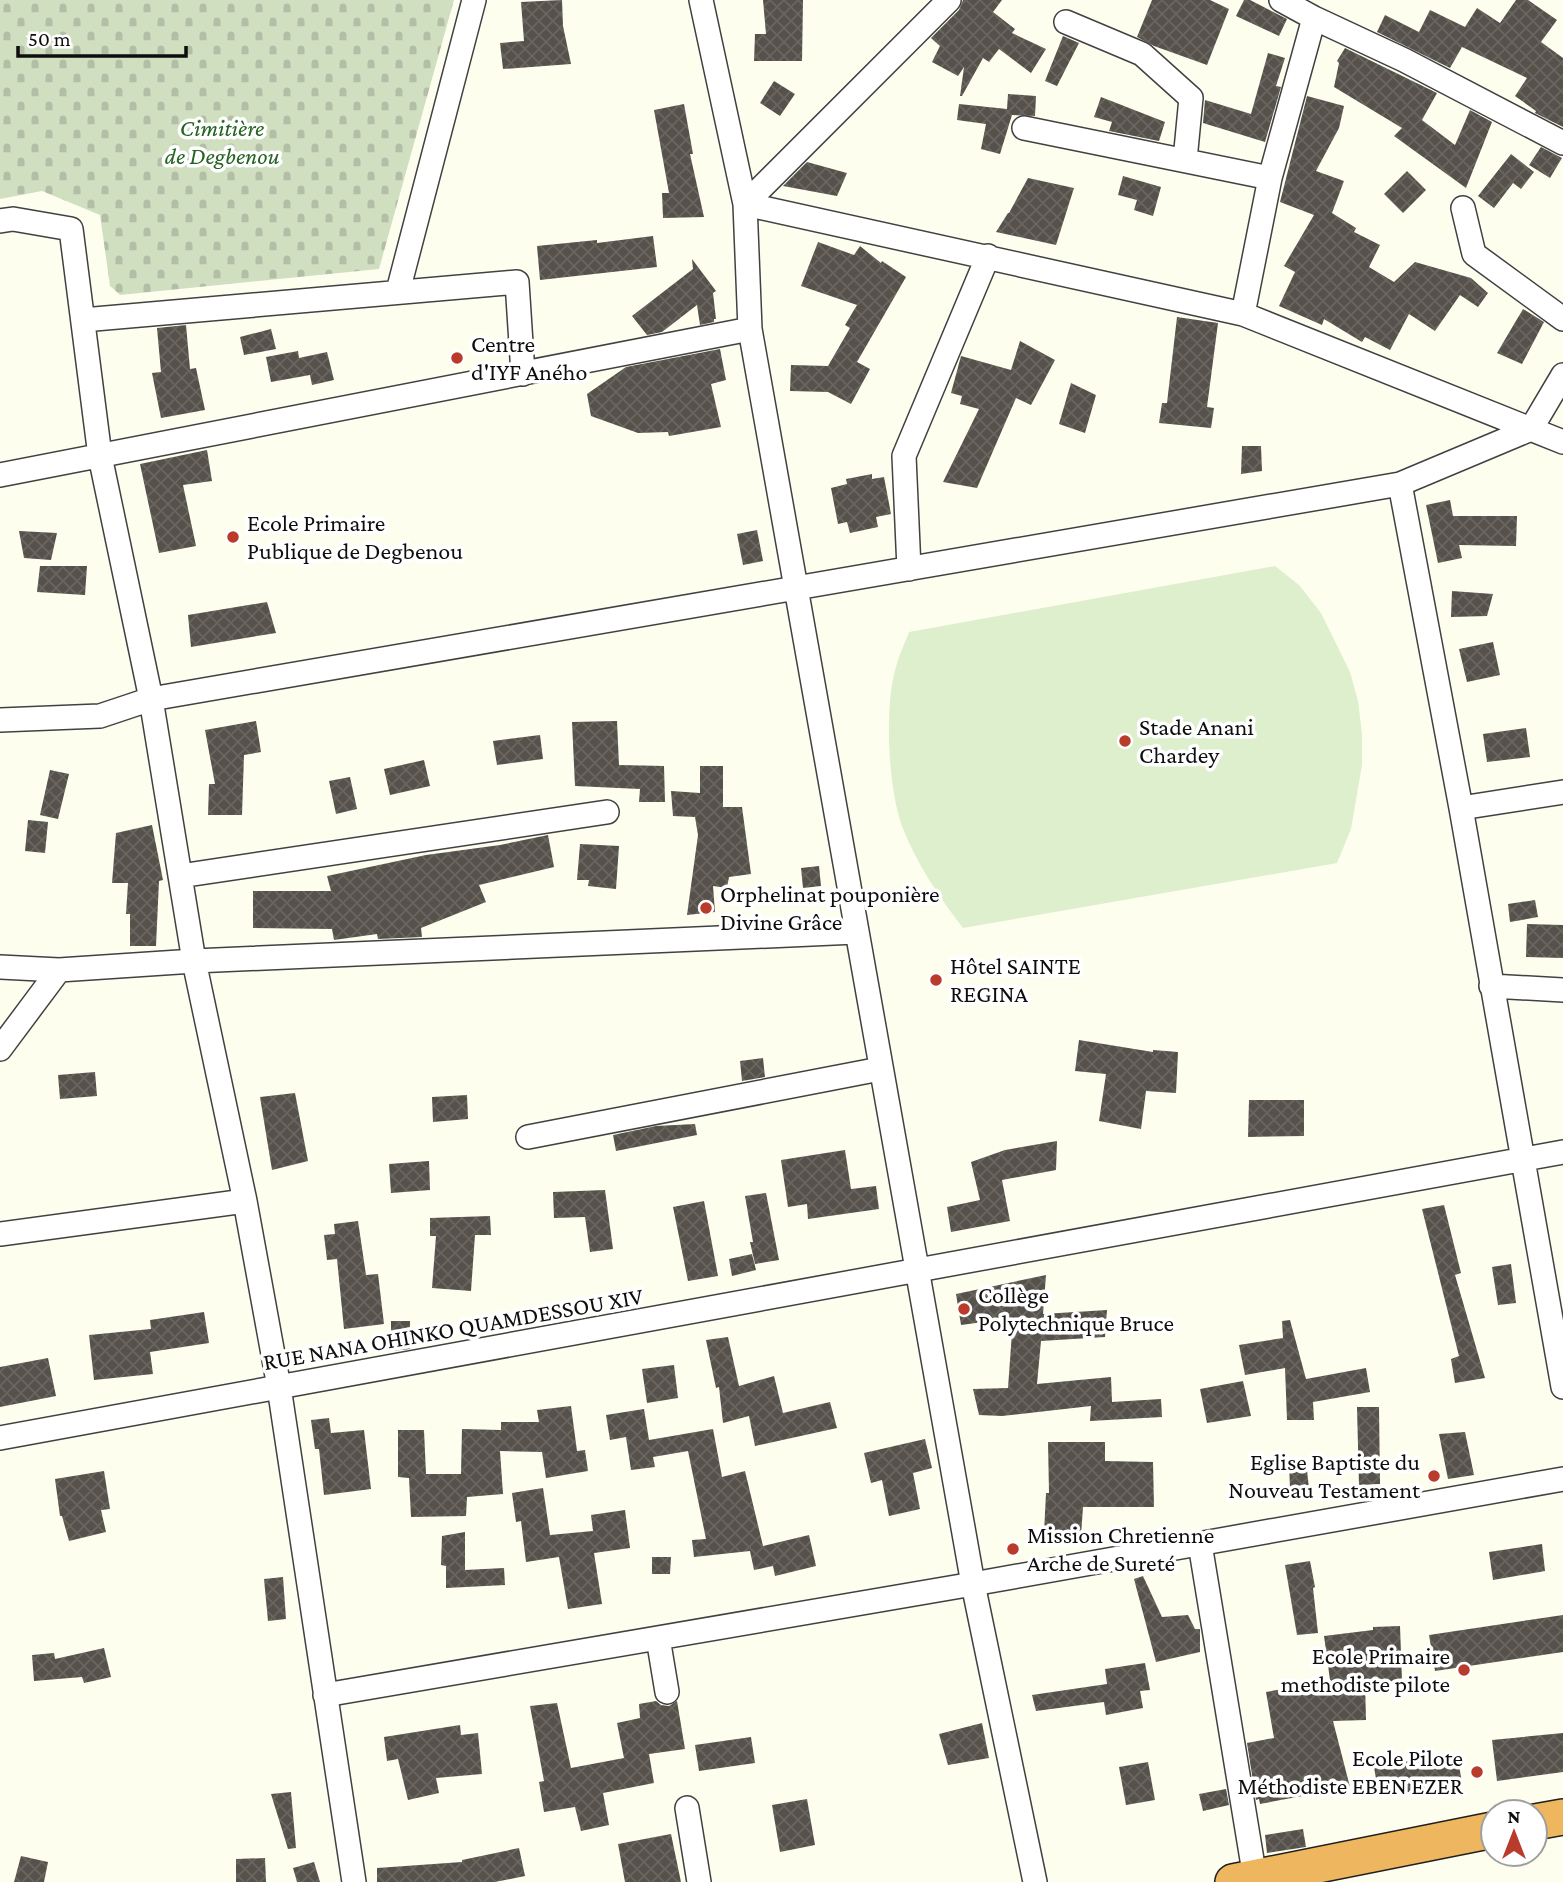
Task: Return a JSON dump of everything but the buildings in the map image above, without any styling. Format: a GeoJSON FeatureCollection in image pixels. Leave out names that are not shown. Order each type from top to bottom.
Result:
{"type":"FeatureCollection","features":[{"type":"Feature","properties":{"kind":"highway"},"geometry":{"type":"LineString","coordinates":[[1244,1880],[1479,1833]]}},
{"type":"Feature","properties":{"kind":"street"},"geometry":{"type":"LineString","coordinates":[[398,291],[474,0]]}},
{"type":"Feature","properties":{"kind":"street"},"geometry":{"type":"LineString","coordinates":[[701,0],[745,204],[750,329],[916,1272],[973,1584],[1035,1882]]}},
{"type":"Feature","properties":{"kind":"street"},"geometry":{"type":"LineString","coordinates":[[745,204],[949,0]]}},
{"type":"Feature","properties":{"kind":"street"},"geometry":{"type":"LineString","coordinates":[[1281,0],[1404,60],[1563,143]]}},
{"type":"Feature","properties":{"kind":"street"},"geometry":{"type":"LineString","coordinates":[[1243,314],[1270,178],[1314,18]]}},
{"type":"Feature","properties":{"kind":"street"},"geometry":{"type":"LineString","coordinates":[[1066,22],[1142,54],[1191,98],[1185,160]]}},
{"type":"Feature","properties":{"kind":"street"},"geometry":{"type":"LineString","coordinates":[[1024,128],[1270,178]]}},
{"type":"Feature","properties":{"kind":"street"},"geometry":{"type":"LineString","coordinates":[[745,204],[1243,314],[1563,442]]}},
{"type":"Feature","properties":{"kind":"street"},"geometry":{"type":"LineString","coordinates":[[1463,208],[1474,254],[1563,319]]}},
{"type":"Feature","properties":{"kind":"street"},"geometry":{"type":"LineString","coordinates":[[0,221],[13,219],[71,229],[100,456],[152,699],[194,961],[245,1201],[279,1387],[354,1882]]}},
{"type":"Feature","properties":{"kind":"street"},"geometry":{"type":"LineString","coordinates":[[909,569],[904,456],[988,257]]}},
{"type":"Feature","properties":{"kind":"street"},"geometry":{"type":"LineString","coordinates":[[83,320],[517,282],[523,374]]}},
{"type":"Feature","properties":{"kind":"street"},"geometry":{"type":"LineString","coordinates":[[0,475],[750,329]]}},
{"type":"Feature","properties":{"kind":"street"},"geometry":{"type":"LineString","coordinates":[[0,720],[100,716],[152,699],[1400,484],[1531,429],[1563,375]]}},
{"type":"Feature","properties":{"kind":"street"},"geometry":{"type":"LineString","coordinates":[[1400,484],[1461,808],[1563,1387]]}},
{"type":"Feature","properties":{"kind":"street"},"geometry":{"type":"LineString","coordinates":[[1461,808],[1563,792]]}},
{"type":"Feature","properties":{"kind":"street"},"geometry":{"type":"LineString","coordinates":[[180,876],[607,812]]}},
{"type":"Feature","properties":{"kind":"street"},"geometry":{"type":"LineString","coordinates":[[0,967],[59,970],[194,961],[856,932]]}},
{"type":"Feature","properties":{"kind":"street"},"geometry":{"type":"LineString","coordinates":[[0,1049],[59,970]]}},
{"type":"Feature","properties":{"kind":"street"},"geometry":{"type":"LineString","coordinates":[[1492,986],[1563,990]]}},
{"type":"Feature","properties":{"kind":"street"},"geometry":{"type":"LineString","coordinates":[[528,1137],[880,1069]]}},
{"type":"Feature","properties":{"kind":"street","name":"RUE NANA OHINKO QUAMDESSOU XIV"},"geometry":{"type":"LineString","coordinates":[[0,1438],[1563,1152]]}},
{"type":"Feature","properties":{"kind":"street"},"geometry":{"type":"LineString","coordinates":[[0,1234],[245,1201]]}},
{"type":"Feature","properties":{"kind":"street"},"geometry":{"type":"LineString","coordinates":[[325,1695],[1563,1479]]}},
{"type":"Feature","properties":{"kind":"street"},"geometry":{"type":"LineString","coordinates":[[1199,1544],[1244,1880]]}},
{"type":"Feature","properties":{"kind":"street"},"geometry":{"type":"LineString","coordinates":[[658,1638],[667,1692]]}},
{"type":"Feature","properties":{"kind":"street"},"geometry":{"type":"LineString","coordinates":[[687,1808],[699,1882]]}},
{"type":"Feature","properties":{"kind":"green space","name":"Cimitière de Degbenou"},"geometry":{"type":"Polygon","coordinates":[[[0,0],[454,0],[379,269],[120,295],[110,286],[100,215],[42,191],[0,199],[0,0]]]}},
{"type":"Feature","properties":{"kind":"green space","name":"Stade Anani Chardey"},"geometry":{"type":"Polygon","coordinates":[[[1275,566],[1299,585],[1321,613],[1350,672],[1358,701],[1362,765],[1351,829],[1337,863],[963,928],[914,853],[902,826],[893,790],[889,747],[890,703],[896,667],[909,632],[1275,566]]]}},
{"type":"Feature","properties":{"kind":"place","name":"Centre d'IYF Aného"},"geometry":{"type":"Point","coordinates":[457,358]}},
{"type":"Feature","properties":{"kind":"place","name":"Ecole Primaire Publique de Degbenou"},"geometry":{"type":"Point","coordinates":[233,537]}},
{"type":"Feature","properties":{"kind":"place","name":"Stade Anani Chardey"},"geometry":{"type":"Point","coordinates":[1125,741]}},
{"type":"Feature","properties":{"kind":"place","name":"Orphelinat pouponière Divine Grâce"},"geometry":{"type":"Point","coordinates":[706,908]}},
{"type":"Feature","properties":{"kind":"place","name":"Hôtel SAINTE REGINA"},"geometry":{"type":"Point","coordinates":[936,980]}},
{"type":"Feature","properties":{"kind":"place","name":"Collège Polytechnique Bruce"},"geometry":{"type":"Point","coordinates":[964,1309]}},
{"type":"Feature","properties":{"kind":"place","name":"Eglise Baptiste du Nouveau Testament"},"geometry":{"type":"Point","coordinates":[1434,1476]}},
{"type":"Feature","properties":{"kind":"place","name":"Mission Chretienne Arche de Sureté"},"geometry":{"type":"Point","coordinates":[1013,1549]}},
{"type":"Feature","properties":{"kind":"place","name":"Ecole Primaire methodiste pilote"},"geometry":{"type":"Point","coordinates":[1464,1670]}},
{"type":"Feature","properties":{"kind":"place","name":"Ecole Pilote Méthodiste EBEN EZER"},"geometry":{"type":"Point","coordinates":[1477,1772]}}]}
